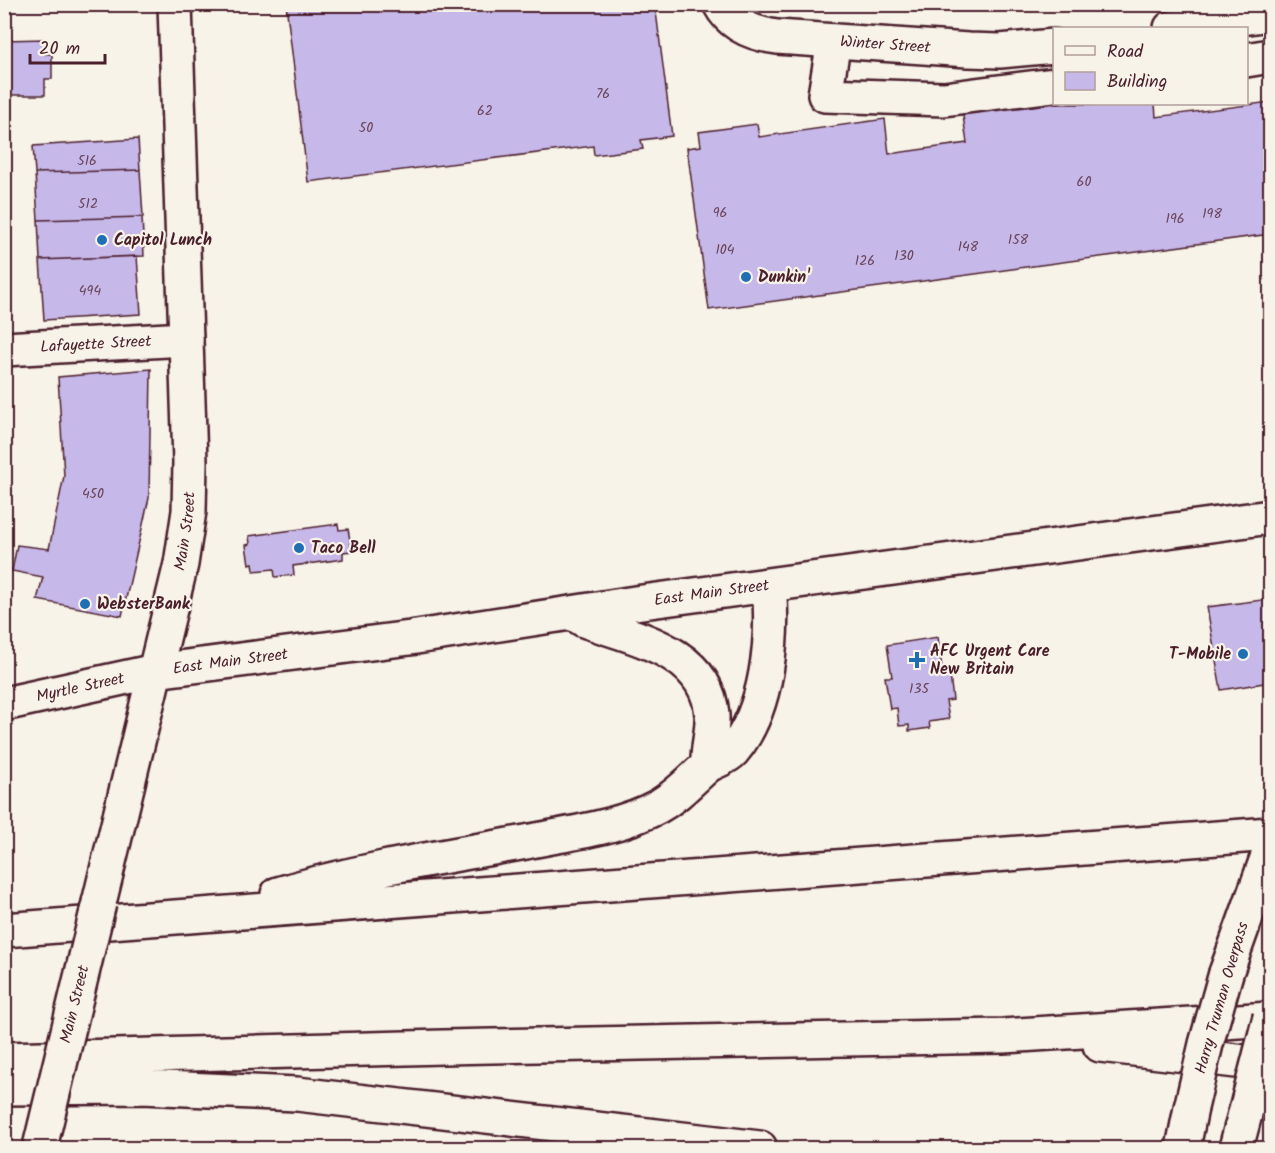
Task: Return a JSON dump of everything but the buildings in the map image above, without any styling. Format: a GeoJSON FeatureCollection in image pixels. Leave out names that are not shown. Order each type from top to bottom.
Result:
{"type":"FeatureCollection","features":[{"type":"Feature","properties":{"kind":"main road","name":"Main Street"},"geometry":{"type":"LineString","coordinates":[[40,1148],[183,555],[189,511],[175,4]]}},
{"type":"Feature","properties":{"kind":"main road","name":"Winter Street"},"geometry":{"type":"LineString","coordinates":[[722,8],[746,29],[766,35],[976,50],[1014,50],[1053,46]]}},
{"type":"Feature","properties":{"kind":"main road"},"geometry":{"type":"LineString","coordinates":[[1179,27],[1270,14]]}},
{"type":"Feature","properties":{"kind":"main road"},"geometry":{"type":"LineString","coordinates":[[834,41],[825,95],[944,99],[1053,86]]}},
{"type":"Feature","properties":{"kind":"main road"},"geometry":{"type":"LineString","coordinates":[[1248,60],[1270,56]]}},
{"type":"Feature","properties":{"kind":"main road","name":"Lafayette Street"},"geometry":{"type":"LineString","coordinates":[[4,349],[186,339]]}},
{"type":"Feature","properties":{"kind":"main road","name":"East Main Street"},"geometry":{"type":"LineString","coordinates":[[155,671],[410,638],[573,613],[1267,519]]}},
{"type":"Feature","properties":{"kind":"main road"},"geometry":{"type":"LineString","coordinates":[[230,913],[271,896],[316,883],[581,831],[616,822],[658,806],[689,784],[708,765],[720,761],[734,749],[755,708],[768,658],[769,586]]}},
{"type":"Feature","properties":{"kind":"main road"},"geometry":{"type":"LineString","coordinates":[[573,613],[584,620],[649,642],[678,657],[698,675],[708,695],[712,714],[712,732],[707,753],[708,765]]}},
{"type":"Feature","properties":{"kind":"main road","name":"Myrtle Street"},"geometry":{"type":"LineString","coordinates":[[4,704],[155,671]]}},
{"type":"Feature","properties":{"kind":"main road"},"geometry":{"type":"LineString","coordinates":[[4,930],[1265,837]]}},
{"type":"Feature","properties":{"kind":"main road","name":"Harry Truman Overpass"},"geometry":{"type":"LineString","coordinates":[[1183,1149],[1206,1044],[1245,917],[1265,837]]}},
{"type":"Feature","properties":{"kind":"main road"},"geometry":{"type":"LineString","coordinates":[[4,1059],[443,1047],[1003,1036],[1270,1018],[1236,1149]]}},
{"type":"Feature","properties":{"kind":"main road"},"geometry":{"type":"LineString","coordinates":[[1003,1036],[1270,1065]]}},
{"type":"Feature","properties":{"kind":"main road"},"geometry":{"type":"LineString","coordinates":[[4,1088],[142,1087],[258,1092],[760,1149]]}},
{"type":"Feature","properties":{"kind":"main road"},"geometry":{"type":"LineString","coordinates":[[671,1138],[720,1149]]}},
{"type":"Feature","properties":{"kind":"place","name":"Capitol Lunch"},"geometry":{"type":"Point","coordinates":[102,240]}},
{"type":"Feature","properties":{"kind":"place","name":"Dunkin'"},"geometry":{"type":"Point","coordinates":[746,277]}},
{"type":"Feature","properties":{"kind":"place","name":"Taco Bell"},"geometry":{"type":"Point","coordinates":[299,548]}},
{"type":"Feature","properties":{"kind":"place","name":"WebsterBank"},"geometry":{"type":"Point","coordinates":[85,604]}},
{"type":"Feature","properties":{"kind":"place","name":"T-Mobile"},"geometry":{"type":"Point","coordinates":[1243,654]}},
{"type":"Feature","properties":{"kind":"place","name":"AFC Urgent Care New Britain"},"geometry":{"type":"Point","coordinates":[917,660]}}]}
